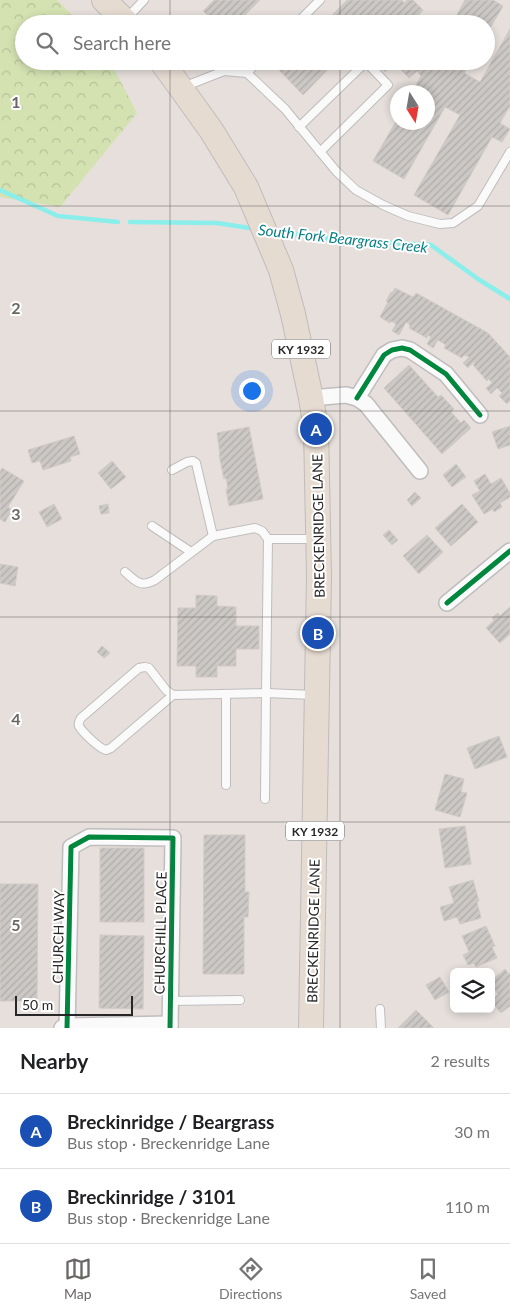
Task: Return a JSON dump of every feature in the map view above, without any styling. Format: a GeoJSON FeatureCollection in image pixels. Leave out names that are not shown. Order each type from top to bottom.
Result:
{"type":"FeatureCollection","features":[{"type":"Feature","properties":{"kind":"main road"},"geometry":{"type":"LineString","coordinates":[[104,0],[119,15]]}},
{"type":"Feature","properties":{"kind":"main road","name":"BRECKENRIDGE LANE"},"geometry":{"type":"LineString","coordinates":[[168,70],[211,130],[246,187],[282,270],[312,398],[316,430],[319,576],[311,1028]]}},
{"type":"Feature","properties":{"kind":"street"},"geometry":{"type":"LineString","coordinates":[[357,398],[384,355],[392,350],[402,348],[410,350],[446,374],[480,415]]}},
{"type":"Feature","properties":{"kind":"street"},"geometry":{"type":"LineString","coordinates":[[312,398],[346,395],[357,398],[366,404],[420,471]]}},
{"type":"Feature","properties":{"kind":"street"},"geometry":{"type":"LineString","coordinates":[[447,603],[510,551]]}},
{"type":"Feature","properties":{"kind":"street","name":"CHURCHILL PLACE"},"geometry":{"type":"LineString","coordinates":[[70,846],[89,837],[173,838],[170,1026]]}},
{"type":"Feature","properties":{"kind":"street","name":"CHURCH WAY"},"geometry":{"type":"LineString","coordinates":[[65,1027],[70,846]]}},
{"type":"Feature","properties":{"kind":"street"},"geometry":{"type":"LineString","coordinates":[[65,1027],[170,1026]]}},
{"type":"Feature","properties":{"kind":"lane"},"geometry":{"type":"LineString","coordinates":[[132,15],[144,0]]}},
{"type":"Feature","properties":{"kind":"lane"},"geometry":{"type":"LineString","coordinates":[[305,15],[320,0]]}},
{"type":"Feature","properties":{"kind":"lane"},"geometry":{"type":"LineString","coordinates":[[181,88],[224,70],[246,73],[285,109],[336,171],[356,190],[408,216],[440,224],[453,223],[478,206],[510,152]]}},
{"type":"Feature","properties":{"kind":"lane"},"geometry":{"type":"LineString","coordinates":[[246,73],[249,70]]}},
{"type":"Feature","properties":{"kind":"lane"},"geometry":{"type":"LineString","coordinates":[[299,127],[358,70]]}},
{"type":"Feature","properties":{"kind":"lane"},"geometry":{"type":"LineString","coordinates":[[320,152],[388,85],[374,70]]}},
{"type":"Feature","properties":{"kind":"lane"},"geometry":{"type":"LineString","coordinates":[[172,470],[187,462],[193,461],[196,463],[212,536]]}},
{"type":"Feature","properties":{"kind":"lane"},"geometry":{"type":"LineString","coordinates":[[152,526],[192,552]]}},
{"type":"Feature","properties":{"kind":"lane"},"geometry":{"type":"LineString","coordinates":[[125,572],[139,583],[149,583],[212,536],[255,528],[262,531],[268,539],[265,800]]}},
{"type":"Feature","properties":{"kind":"lane"},"geometry":{"type":"LineString","coordinates":[[268,539],[318,539]]}},
{"type":"Feature","properties":{"kind":"lane"},"geometry":{"type":"LineString","coordinates":[[173,695],[111,748],[106,750],[98,747],[80,727],[79,722],[81,718],[139,668],[145,667],[149,668],[166,690],[173,695],[266,693],[318,695]]}},
{"type":"Feature","properties":{"kind":"lane"},"geometry":{"type":"LineString","coordinates":[[226,694],[226,785]]}},
{"type":"Feature","properties":{"kind":"lane"},"geometry":{"type":"LineString","coordinates":[[170,1001],[240,1000]]}},
{"type":"Feature","properties":{"kind":"lane"},"geometry":{"type":"LineString","coordinates":[[380,1008],[381,1028]]}},
{"type":"Feature","properties":{"kind":"green space"},"geometry":{"type":"Polygon","coordinates":[[[0,0],[57,0],[72,15],[15,15],[15,70],[115,70],[137,113],[60,207],[0,197],[0,0]]]}},
{"type":"Feature","properties":{"kind":"building"},"geometry":{"type":"Polygon","coordinates":[[[214,0],[260,0],[245,15],[207,15],[203,11],[214,0]]]}},
{"type":"Feature","properties":{"kind":"building"},"geometry":{"type":"Polygon","coordinates":[[[347,0],[402,0],[404,3],[407,0],[413,0],[423,10],[419,15],[332,15],[347,0]]]}},
{"type":"Feature","properties":{"kind":"building"},"geometry":{"type":"Polygon","coordinates":[[[465,0],[493,0],[503,6],[495,20],[495,15],[457,15],[465,0]]]}},
{"type":"Feature","properties":{"kind":"building"},"geometry":{"type":"Polygon","coordinates":[[[510,29],[510,106],[500,123],[510,129],[502,142],[492,137],[448,215],[414,195],[460,115],[445,107],[435,125],[435,85],[416,85],[421,76],[417,71],[409,78],[401,70],[466,70],[464,73],[480,82],[487,70],[495,70],[495,56],[510,29]]]}},
{"type":"Feature","properties":{"kind":"building"},"geometry":{"type":"Polygon","coordinates":[[[279,70],[327,70],[303,95],[279,70]]]}},
{"type":"Feature","properties":{"kind":"building"},"geometry":{"type":"Polygon","coordinates":[[[391,130],[432,130],[404,179],[373,161],[391,130]]]}},
{"type":"Feature","properties":{"kind":"building"},"geometry":{"type":"Polygon","coordinates":[[[395,288],[413,297],[416,293],[488,333],[510,357],[510,401],[507,404],[499,396],[502,393],[497,388],[491,394],[486,388],[492,383],[489,379],[487,381],[473,365],[474,362],[468,368],[463,363],[469,357],[464,355],[462,358],[444,348],[446,345],[438,340],[433,348],[427,344],[431,337],[428,335],[427,338],[409,328],[410,325],[406,322],[399,335],[392,331],[396,324],[380,317],[388,302],[386,301],[395,288]]]}},
{"type":"Feature","properties":{"kind":"building"},"geometry":{"type":"Polygon","coordinates":[[[409,365],[438,397],[441,395],[454,409],[451,412],[461,423],[464,420],[471,428],[442,454],[384,388],[409,365]]]}},
{"type":"Feature","properties":{"kind":"building"},"geometry":{"type":"Polygon","coordinates":[[[510,426],[510,445],[498,449],[492,432],[510,426]]]}},
{"type":"Feature","properties":{"kind":"building"},"geometry":{"type":"Polygon","coordinates":[[[249,427],[263,499],[229,506],[226,489],[228,489],[219,455],[217,433],[249,427]]]}},
{"type":"Feature","properties":{"kind":"building"},"geometry":{"type":"Polygon","coordinates":[[[74,436],[80,454],[70,457],[71,461],[43,470],[40,461],[32,463],[28,450],[74,436]]]}},
{"type":"Feature","properties":{"kind":"building"},"geometry":{"type":"Polygon","coordinates":[[[112,461],[126,477],[111,489],[98,473],[112,461]]]}},
{"type":"Feature","properties":{"kind":"building"},"geometry":{"type":"Polygon","coordinates":[[[456,464],[466,477],[452,487],[443,475],[456,464]]]}},
{"type":"Feature","properties":{"kind":"building"},"geometry":{"type":"Polygon","coordinates":[[[2,468],[24,481],[8,507],[12,510],[5,522],[0,519],[0,472],[2,468]]]}},
{"type":"Feature","properties":{"kind":"building"},"geometry":{"type":"Polygon","coordinates":[[[485,474],[491,484],[501,478],[510,493],[510,497],[500,503],[502,507],[494,512],[493,509],[484,514],[472,495],[480,491],[474,481],[485,474]]]}},
{"type":"Feature","properties":{"kind":"building"},"geometry":{"type":"Polygon","coordinates":[[[415,492],[421,498],[412,506],[407,500],[415,492]]]}},
{"type":"Feature","properties":{"kind":"building"},"geometry":{"type":"Polygon","coordinates":[[[54,504],[62,519],[47,527],[39,512],[54,504]]]}},
{"type":"Feature","properties":{"kind":"building"},"geometry":{"type":"Polygon","coordinates":[[[108,504],[109,513],[101,514],[99,506],[108,504]]]}},
{"type":"Feature","properties":{"kind":"building"},"geometry":{"type":"Polygon","coordinates":[[[462,504],[478,522],[451,546],[435,528],[462,504]]]}},
{"type":"Feature","properties":{"kind":"building"},"geometry":{"type":"Polygon","coordinates":[[[389,530],[398,540],[392,545],[383,535],[389,530]]]}},
{"type":"Feature","properties":{"kind":"building"},"geometry":{"type":"Polygon","coordinates":[[[427,535],[443,552],[419,574],[403,556],[427,535]]]}},
{"type":"Feature","properties":{"kind":"building"},"geometry":{"type":"Polygon","coordinates":[[[0,564],[18,567],[15,586],[0,583],[0,564]]]}},
{"type":"Feature","properties":{"kind":"building"},"geometry":{"type":"Polygon","coordinates":[[[196,595],[217,596],[217,606],[236,607],[236,626],[259,626],[259,649],[236,649],[236,666],[217,666],[217,677],[196,677],[196,666],[177,666],[178,608],[196,608],[196,595]]]}},
{"type":"Feature","properties":{"kind":"building"},"geometry":{"type":"Polygon","coordinates":[[[510,607],[510,634],[500,643],[486,628],[494,620],[492,618],[498,613],[500,616],[510,607]]]}},
{"type":"Feature","properties":{"kind":"building"},"geometry":{"type":"Polygon","coordinates":[[[102,646],[110,653],[104,658],[97,652],[102,646]]]}},
{"type":"Feature","properties":{"kind":"building"},"geometry":{"type":"Polygon","coordinates":[[[499,736],[507,757],[475,769],[467,748],[499,736]]]}},
{"type":"Feature","properties":{"kind":"building"},"geometry":{"type":"Polygon","coordinates":[[[445,774],[464,779],[461,792],[467,793],[460,817],[435,810],[445,774]]]}},
{"type":"Feature","properties":{"kind":"building"},"geometry":{"type":"Polygon","coordinates":[[[465,826],[471,864],[445,868],[439,829],[465,826]]]}},
{"type":"Feature","properties":{"kind":"building"},"geometry":{"type":"Polygon","coordinates":[[[204,835],[245,835],[245,892],[249,892],[248,917],[244,917],[244,974],[203,974],[204,835]]]}},
{"type":"Feature","properties":{"kind":"building"},"geometry":{"type":"Polygon","coordinates":[[[100,848],[144,848],[144,922],[100,922],[100,848]]]}},
{"type":"Feature","properties":{"kind":"building"},"geometry":{"type":"Polygon","coordinates":[[[473,880],[479,901],[477,902],[481,918],[460,924],[457,917],[444,921],[440,907],[454,903],[449,887],[473,880]]]}},
{"type":"Feature","properties":{"kind":"building"},"geometry":{"type":"Polygon","coordinates":[[[0,884],[38,884],[37,1001],[0,1001],[0,884]]]}},
{"type":"Feature","properties":{"kind":"building"},"geometry":{"type":"Polygon","coordinates":[[[486,926],[495,946],[492,947],[497,958],[476,967],[474,963],[468,965],[463,955],[469,952],[462,936],[486,926]]]}},
{"type":"Feature","properties":{"kind":"building"},"geometry":{"type":"Polygon","coordinates":[[[100,935],[144,936],[143,1009],[99,1008],[100,935]]]}},
{"type":"Feature","properties":{"kind":"building"},"geometry":{"type":"Polygon","coordinates":[[[505,969],[510,973],[510,1006],[501,1013],[495,1006],[495,997],[498,994],[495,990],[495,978],[505,969]]]}},
{"type":"Feature","properties":{"kind":"building"},"geometry":{"type":"Polygon","coordinates":[[[440,977],[449,992],[435,1000],[426,985],[440,977]]]}},
{"type":"Feature","properties":{"kind":"building"},"geometry":{"type":"Polygon","coordinates":[[[416,1010],[434,1028],[398,1028],[416,1010]]]}},
{"type":"Feature","properties":{"kind":"waterway","name":"South Fork Beargrass Creek"},"geometry":{"type":"LineString","coordinates":[[0,190],[58,216],[118,222]]}},
{"type":"Feature","properties":{"kind":"waterway","name":"South Fork Beargrass Creek"},"geometry":{"type":"LineString","coordinates":[[130,222],[217,223],[256,229]]}},
{"type":"Feature","properties":{"kind":"waterway","name":"South Fork Beargrass Creek"},"geometry":{"type":"LineString","coordinates":[[274,231],[332,239],[431,245],[478,279],[510,299]]}},
{"type":"Feature","properties":{"kind":"cycle path"},"geometry":{"type":"LineString","coordinates":[[357,398],[384,355],[392,350],[402,348],[410,350],[446,374],[480,415]]}},
{"type":"Feature","properties":{"kind":"cycle path"},"geometry":{"type":"LineString","coordinates":[[447,603],[510,551]]}},
{"type":"Feature","properties":{"kind":"cycle path"},"geometry":{"type":"LineString","coordinates":[[67,1028],[71,847],[89,837],[173,838],[170,1028]]}},
{"type":"Feature","properties":{"kind":"place","name":"Breckinridge / Beargrass"},"geometry":{"type":"Point","coordinates":[316,429]}},
{"type":"Feature","properties":{"kind":"place","name":"Breckinridge / 3101"},"geometry":{"type":"Point","coordinates":[318,633]}}]}
